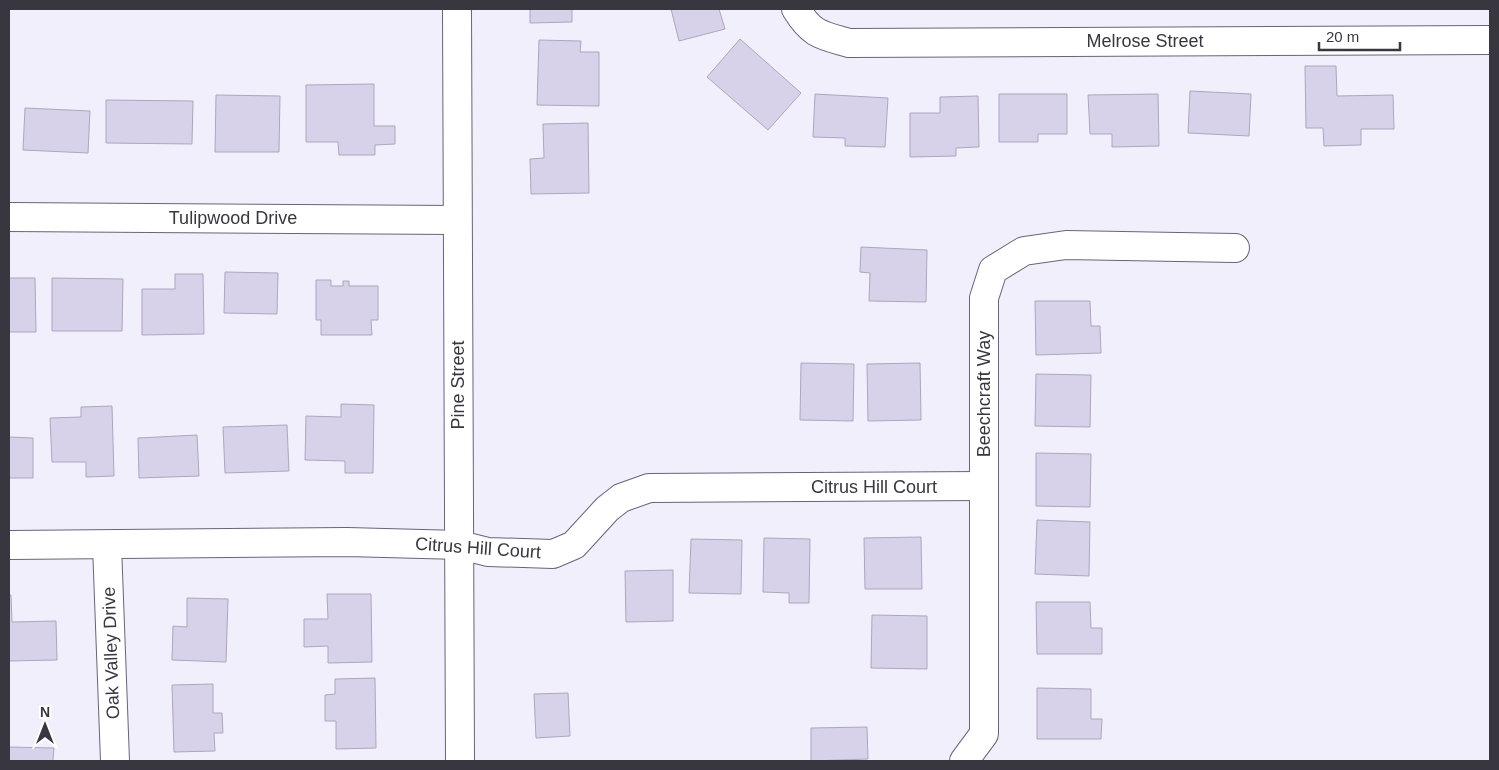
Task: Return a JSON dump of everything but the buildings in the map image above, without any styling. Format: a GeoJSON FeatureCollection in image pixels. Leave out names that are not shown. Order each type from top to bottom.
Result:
{"type":"FeatureCollection","features":[{"type":"Feature","properties":{"kind":"street","name":"Pine Street"},"geometry":{"type":"LineString","coordinates":[[457,9],[460,761]]}},
{"type":"Feature","properties":{"kind":"street","name":"Melrose Street"},"geometry":{"type":"LineString","coordinates":[[800,16],[820,35],[849,43],[1490,40]]}},
{"type":"Feature","properties":{"kind":"street","name":"Tulipwood Drive"},"geometry":{"type":"LineString","coordinates":[[9,217],[457,220]]}},
{"type":"Feature","properties":{"kind":"street","name":"Beechcraft Way"},"geometry":{"type":"LineString","coordinates":[[964,761],[984,734],[984,298],[994,270],[1024,251],[1066,245],[1235,248]]}},
{"type":"Feature","properties":{"kind":"street","name":"Citrus Hill Court"},"geometry":{"type":"LineString","coordinates":[[9,545],[347,542],[460,545],[488,552],[553,554],[574,545],[607,509],[620,498],[649,488],[984,486]]}},
{"type":"Feature","properties":{"kind":"street","name":"Oak Valley Drive"},"geometry":{"type":"LineString","coordinates":[[107,545],[115,761]]}}]}
